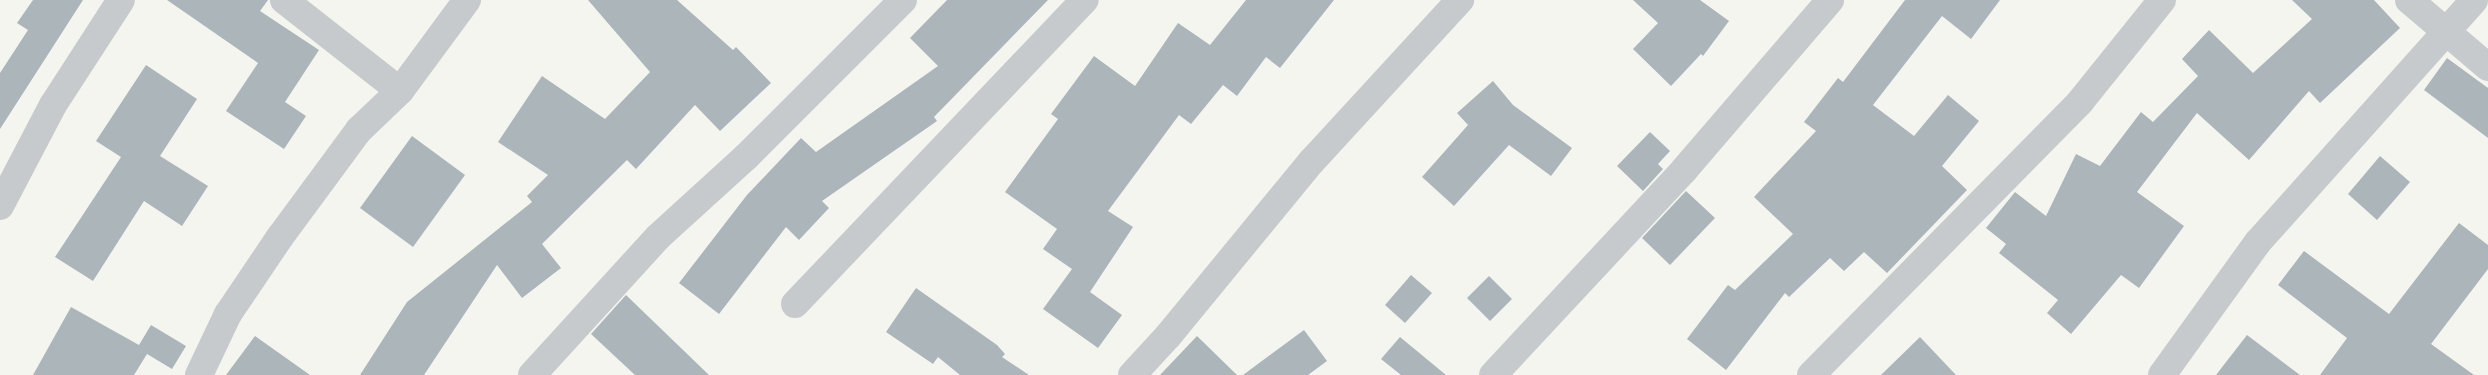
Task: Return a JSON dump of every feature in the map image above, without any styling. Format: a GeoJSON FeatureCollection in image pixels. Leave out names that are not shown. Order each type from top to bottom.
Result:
{"type":"FeatureCollection","features":[{"type":"Feature","properties":{"kind":"street"},"geometry":{"type":"LineString","coordinates":[[0,206],[53,105],[121,0]]}},
{"type":"Feature","properties":{"kind":"street"},"geometry":{"type":"LineString","coordinates":[[284,0],[400,91]]}},
{"type":"Feature","properties":{"kind":"street"},"geometry":{"type":"LineString","coordinates":[[199,375],[228,314],[280,237],[359,130],[400,91],[467,0]]}},
{"type":"Feature","properties":{"kind":"street"},"geometry":{"type":"LineString","coordinates":[[532,375],[658,237],[746,157],[903,0]]}},
{"type":"Feature","properties":{"kind":"street"},"geometry":{"type":"LineString","coordinates":[[795,304],[1085,0]]}},
{"type":"Feature","properties":{"kind":"street"},"geometry":{"type":"LineString","coordinates":[[1132,375],[1168,336],[1312,161],[1460,0]]}},
{"type":"Feature","properties":{"kind":"street"},"geometry":{"type":"LineString","coordinates":[[1493,375],[1684,170],[1830,0]]}},
{"type":"Feature","properties":{"kind":"street"},"geometry":{"type":"LineString","coordinates":[[1811,375],[2080,102],[2162,0]]}},
{"type":"Feature","properties":{"kind":"street"},"geometry":{"type":"LineString","coordinates":[[2409,0],[2488,67]]}},
{"type":"Feature","properties":{"kind":"street"},"geometry":{"type":"LineString","coordinates":[[2162,375],[2258,242],[2474,0]]}},
{"type":"Feature","properties":{"kind":"building"},"geometry":{"type":"Polygon","coordinates":[[[33,0],[83,0],[0,129],[0,73],[28,30],[17,23],[33,0]]]}},
{"type":"Feature","properties":{"kind":"building"},"geometry":{"type":"Polygon","coordinates":[[[167,0],[268,0],[260,11],[319,50],[285,102],[306,116],[284,149],[226,111],[258,63],[167,0]]]}},
{"type":"Feature","properties":{"kind":"building"},"geometry":{"type":"Polygon","coordinates":[[[588,0],[677,0],[733,50],[736,47],[771,83],[720,131],[695,105],[636,169],[627,160],[542,244],[561,268],[522,298],[497,265],[424,375],[360,375],[407,302],[532,202],[527,196],[548,175],[498,142],[542,76],[605,119],[650,72],[588,0]]]}},
{"type":"Feature","properties":{"kind":"building"},"geometry":{"type":"Polygon","coordinates":[[[947,0],[1048,0],[934,117],[937,121],[822,201],[829,208],[799,240],[786,227],[719,314],[679,283],[747,195],[801,138],[816,152],[938,66],[910,38],[947,0]]]}},
{"type":"Feature","properties":{"kind":"building"},"geometry":{"type":"Polygon","coordinates":[[[1246,0],[1334,0],[1280,68],[1266,57],[1237,96],[1223,85],[1191,124],[1179,115],[1108,211],[1133,227],[1090,292],[1122,315],[1098,348],[1043,309],[1072,269],[1043,249],[1057,229],[1005,192],[1058,119],[1051,114],[1094,56],[1135,86],[1178,23],[1210,45],[1246,0]]]}},
{"type":"Feature","properties":{"kind":"building"},"geometry":{"type":"Polygon","coordinates":[[[1633,0],[1700,0],[1729,21],[1703,56],[1701,54],[1671,86],[1633,49],[1658,23],[1633,0]]]}},
{"type":"Feature","properties":{"kind":"building"},"geometry":{"type":"Polygon","coordinates":[[[1905,0],[2000,0],[1971,39],[1942,16],[1873,105],[1914,136],[1948,95],[1979,121],[1942,166],[1967,190],[1887,273],[1864,252],[1844,271],[1830,258],[1789,297],[1785,293],[1726,370],[1687,339],[1728,285],[1735,290],[1793,234],[1754,197],[1816,131],[1804,122],[1838,78],[1843,82],[1905,0]]]}},
{"type":"Feature","properties":{"kind":"building"},"geometry":{"type":"Polygon","coordinates":[[[2292,0],[2374,0],[2400,28],[2320,103],[2309,91],[2249,160],[2197,113],[2137,192],[2184,226],[2139,288],[2121,275],[2071,334],[2047,313],[2058,300],[1999,253],[2006,244],[1986,228],[2015,192],[2046,216],[2076,154],[2100,166],[2141,112],[2153,122],[2198,76],[2182,59],[2209,30],[2253,73],[2312,19],[2292,0]]]}},
{"type":"Feature","properties":{"kind":"building"},"geometry":{"type":"Polygon","coordinates":[[[2447,58],[2488,88],[2488,138],[2424,90],[2447,58]]]}},
{"type":"Feature","properties":{"kind":"building"},"geometry":{"type":"Polygon","coordinates":[[[146,65],[197,99],[160,156],[208,186],[182,226],[144,201],[93,281],[55,257],[121,157],[96,141],[146,65]]]}},
{"type":"Feature","properties":{"kind":"building"},"geometry":{"type":"Polygon","coordinates":[[[1493,81],[1513,105],[1572,148],[1551,176],[1509,145],[1454,206],[1422,177],[1468,125],[1457,113],[1493,81]]]}},
{"type":"Feature","properties":{"kind":"building"},"geometry":{"type":"Polygon","coordinates":[[[1650,132],[1670,151],[1658,164],[1663,169],[1643,191],[1617,166],[1650,132]]]}},
{"type":"Feature","properties":{"kind":"building"},"geometry":{"type":"Polygon","coordinates":[[[412,136],[465,175],[413,247],[360,208],[412,136]]]}},
{"type":"Feature","properties":{"kind":"building"},"geometry":{"type":"Polygon","coordinates":[[[2380,156],[2410,182],[2377,220],[2348,194],[2380,156]]]}},
{"type":"Feature","properties":{"kind":"building"},"geometry":{"type":"Polygon","coordinates":[[[1686,191],[1715,218],[1670,265],[1642,238],[1686,191]]]}},
{"type":"Feature","properties":{"kind":"building"},"geometry":{"type":"Polygon","coordinates":[[[2459,223],[2488,245],[2488,269],[2431,344],[2474,375],[2320,375],[2347,338],[2278,285],[2304,251],[2389,314],[2459,223]]]}},
{"type":"Feature","properties":{"kind":"building"},"geometry":{"type":"Polygon","coordinates":[[[1411,275],[1432,293],[1405,323],[1385,305],[1411,275]]]}},
{"type":"Feature","properties":{"kind":"building"},"geometry":{"type":"Polygon","coordinates":[[[1489,276],[1512,299],[1490,321],[1467,298],[1489,276]]]}},
{"type":"Feature","properties":{"kind":"building"},"geometry":{"type":"Polygon","coordinates":[[[916,288],[997,345],[1005,354],[1002,357],[1029,375],[960,375],[938,357],[933,364],[886,332],[916,288]]]}},
{"type":"Feature","properties":{"kind":"building"},"geometry":{"type":"Polygon","coordinates":[[[626,295],[709,375],[635,375],[591,334],[626,295]]]}},
{"type":"Feature","properties":{"kind":"building"},"geometry":{"type":"Polygon","coordinates":[[[71,307],[139,345],[151,325],[186,346],[172,369],[147,354],[134,375],[33,375],[71,307]]]}},
{"type":"Feature","properties":{"kind":"building"},"geometry":{"type":"Polygon","coordinates":[[[1304,330],[1327,361],[1308,375],[1243,375],[1304,330]]]}},
{"type":"Feature","properties":{"kind":"building"},"geometry":{"type":"Polygon","coordinates":[[[2247,335],[2300,375],[2216,375],[2247,335]]]}},
{"type":"Feature","properties":{"kind":"building"},"geometry":{"type":"Polygon","coordinates":[[[255,336],[310,375],[226,375],[255,336]]]}},
{"type":"Feature","properties":{"kind":"building"},"geometry":{"type":"Polygon","coordinates":[[[1197,336],[1237,375],[1160,375],[1197,336]]]}},
{"type":"Feature","properties":{"kind":"building"},"geometry":{"type":"Polygon","coordinates":[[[1400,337],[1446,375],[1401,375],[1381,359],[1400,337]]]}},
{"type":"Feature","properties":{"kind":"building"},"geometry":{"type":"Polygon","coordinates":[[[1920,337],[1956,375],[1881,375],[1920,337]]]}}]}
